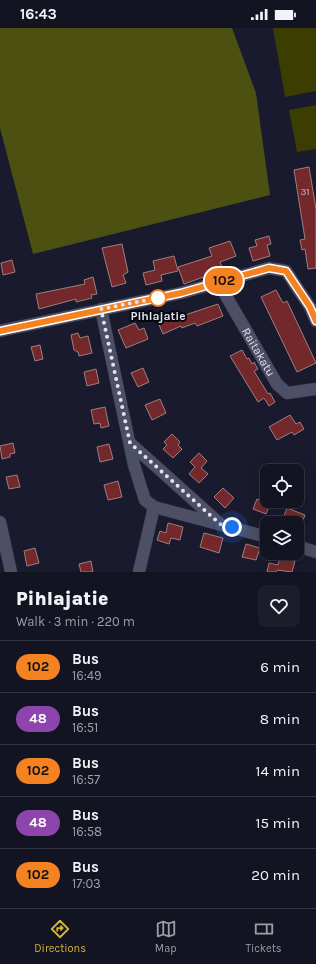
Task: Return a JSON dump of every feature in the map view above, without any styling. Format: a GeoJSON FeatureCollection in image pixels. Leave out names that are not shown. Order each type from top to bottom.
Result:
{"type":"FeatureCollection","features":[{"type":"Feature","properties":{"kind":"street"},"geometry":{"type":"LineString","coordinates":[[0,331],[181,293],[269,268],[286,271],[310,307],[316,321]]}},
{"type":"Feature","properties":{"kind":"street","name":"Raitakatu"},"geometry":{"type":"LineString","coordinates":[[218,282],[277,384],[287,393],[316,389]]}},
{"type":"Feature","properties":{"kind":"street"},"geometry":{"type":"LineString","coordinates":[[101,309],[134,465],[145,500],[154,506],[260,535]]}},
{"type":"Feature","properties":{"kind":"street"},"geometry":{"type":"LineString","coordinates":[[130,443],[220,524]]}},
{"type":"Feature","properties":{"kind":"street"},"geometry":{"type":"LineString","coordinates":[[139,572],[154,506]]}},
{"type":"Feature","properties":{"kind":"street"},"geometry":{"type":"LineString","coordinates":[[0,522],[11,572]]}},
{"type":"Feature","properties":{"kind":"street"},"geometry":{"type":"LineString","coordinates":[[304,548],[316,552]]}},
{"type":"Feature","properties":{"kind":"shaded area"},"geometry":{"type":"Polygon","coordinates":[[[0,28],[232,28],[256,93],[270,195],[33,254],[0,128],[0,28]]]}},
{"type":"Feature","properties":{"kind":"shaded area"},"geometry":{"type":"Polygon","coordinates":[[[273,28],[316,28],[316,91],[285,97],[273,28]]]}},
{"type":"Feature","properties":{"kind":"shaded area"},"geometry":{"type":"Polygon","coordinates":[[[316,105],[316,149],[297,152],[289,110],[316,105]]]}},
{"type":"Feature","properties":{"kind":"building"},"geometry":{"type":"Polygon","coordinates":[[[309,167],[316,209],[316,268],[308,269],[305,249],[302,250],[300,240],[305,239],[294,170],[309,167]]]}},
{"type":"Feature","properties":{"kind":"building"},"geometry":{"type":"Polygon","coordinates":[[[269,236],[271,244],[267,245],[270,256],[253,261],[249,248],[257,246],[255,240],[269,236]]]}},
{"type":"Feature","properties":{"kind":"building"},"geometry":{"type":"Polygon","coordinates":[[[230,241],[236,256],[220,262],[223,270],[184,284],[178,267],[212,256],[209,248],[230,241]]]}},
{"type":"Feature","properties":{"kind":"building"},"geometry":{"type":"Polygon","coordinates":[[[122,244],[128,272],[123,275],[126,283],[112,287],[102,248],[122,244]]]}},
{"type":"Feature","properties":{"kind":"building"},"geometry":{"type":"Polygon","coordinates":[[[174,256],[178,271],[161,275],[162,281],[146,285],[143,273],[155,270],[153,261],[174,256]]]}},
{"type":"Feature","properties":{"kind":"building"},"geometry":{"type":"Polygon","coordinates":[[[12,260],[15,272],[3,275],[1,263],[12,260]]]}},
{"type":"Feature","properties":{"kind":"building"},"geometry":{"type":"Polygon","coordinates":[[[93,277],[97,294],[91,295],[92,298],[76,302],[76,299],[39,309],[36,294],[85,284],[84,280],[93,277]]]}},
{"type":"Feature","properties":{"kind":"building"},"geometry":{"type":"Polygon","coordinates":[[[276,290],[283,303],[287,301],[316,363],[297,372],[261,297],[276,290]]]}},
{"type":"Feature","properties":{"kind":"building"},"geometry":{"type":"Polygon","coordinates":[[[218,304],[223,316],[197,326],[195,323],[182,328],[181,326],[163,334],[157,320],[174,312],[176,318],[218,304]]]}},
{"type":"Feature","properties":{"kind":"building"},"geometry":{"type":"Polygon","coordinates":[[[135,323],[139,330],[144,328],[148,339],[126,348],[118,330],[135,323]]]}},
{"type":"Feature","properties":{"kind":"building"},"geometry":{"type":"Polygon","coordinates":[[[78,333],[80,338],[88,336],[92,353],[79,356],[78,352],[74,350],[71,335],[78,333]]]}},
{"type":"Feature","properties":{"kind":"building"},"geometry":{"type":"Polygon","coordinates":[[[40,345],[43,359],[35,361],[31,347],[40,345]]]}},
{"type":"Feature","properties":{"kind":"building"},"geometry":{"type":"Polygon","coordinates":[[[242,350],[252,364],[254,362],[258,369],[254,371],[268,394],[270,393],[275,402],[269,406],[264,398],[258,402],[230,356],[242,350]]]}},
{"type":"Feature","properties":{"kind":"building"},"geometry":{"type":"Polygon","coordinates":[[[143,368],[149,382],[138,387],[131,373],[143,368]]]}},
{"type":"Feature","properties":{"kind":"building"},"geometry":{"type":"Polygon","coordinates":[[[96,369],[99,383],[87,386],[84,372],[96,369]]]}},
{"type":"Feature","properties":{"kind":"building"},"geometry":{"type":"Polygon","coordinates":[[[160,399],[166,413],[152,420],[145,405],[160,399]]]}},
{"type":"Feature","properties":{"kind":"building"},"geometry":{"type":"Polygon","coordinates":[[[105,407],[109,426],[101,428],[100,423],[94,424],[91,410],[105,407]]]}},
{"type":"Feature","properties":{"kind":"building"},"geometry":{"type":"Polygon","coordinates":[[[290,415],[296,424],[300,422],[304,429],[294,435],[292,432],[277,440],[269,427],[290,415]]]}},
{"type":"Feature","properties":{"kind":"building"},"geometry":{"type":"Polygon","coordinates":[[[172,434],[180,442],[178,445],[182,449],[173,458],[163,449],[167,445],[164,442],[172,434]]]}},
{"type":"Feature","properties":{"kind":"building"},"geometry":{"type":"Polygon","coordinates":[[[13,443],[15,453],[10,454],[10,457],[2,459],[0,446],[13,443]]]}},
{"type":"Feature","properties":{"kind":"building"},"geometry":{"type":"Polygon","coordinates":[[[109,444],[113,459],[100,462],[97,447],[109,444]]]}},
{"type":"Feature","properties":{"kind":"building"},"geometry":{"type":"Polygon","coordinates":[[[199,453],[207,461],[201,468],[208,474],[199,483],[189,474],[195,467],[190,462],[199,453]]]}},
{"type":"Feature","properties":{"kind":"building"},"geometry":{"type":"Polygon","coordinates":[[[17,475],[20,487],[9,489],[6,477],[17,475]]]}},
{"type":"Feature","properties":{"kind":"building"},"geometry":{"type":"Polygon","coordinates":[[[118,481],[122,497],[108,500],[104,485],[118,481]]]}},
{"type":"Feature","properties":{"kind":"building"},"geometry":{"type":"Polygon","coordinates":[[[223,488],[234,498],[225,508],[214,497],[223,488]]]}},
{"type":"Feature","properties":{"kind":"building"},"geometry":{"type":"Polygon","coordinates":[[[257,499],[260,500],[260,508],[268,508],[266,514],[253,509],[257,499]]]}},
{"type":"Feature","properties":{"kind":"building"},"geometry":{"type":"Polygon","coordinates":[[[287,508],[305,515],[304,518],[304,516],[284,516],[287,508]]]}},
{"type":"Feature","properties":{"kind":"building"},"geometry":{"type":"Polygon","coordinates":[[[168,523],[183,527],[180,540],[171,538],[169,544],[157,540],[160,531],[166,533],[168,523]]]}},
{"type":"Feature","properties":{"kind":"building"},"geometry":{"type":"Polygon","coordinates":[[[204,533],[223,538],[219,553],[200,547],[204,533]]]}},
{"type":"Feature","properties":{"kind":"building"},"geometry":{"type":"Polygon","coordinates":[[[246,544],[260,548],[256,560],[242,557],[246,544]]]}},
{"type":"Feature","properties":{"kind":"building"},"geometry":{"type":"Polygon","coordinates":[[[35,548],[39,563],[27,566],[24,551],[35,548]]]}},
{"type":"Feature","properties":{"kind":"building"},"geometry":{"type":"Polygon","coordinates":[[[279,560],[295,561],[292,572],[277,570],[276,572],[267,572],[269,563],[278,565],[279,560]]]}},
{"type":"Feature","properties":{"kind":"building"},"geometry":{"type":"Polygon","coordinates":[[[91,561],[93,572],[81,572],[79,564],[91,561]]]}},
{"type":"Feature","properties":{"kind":"bus line","name":"102"},"geometry":{"type":"LineString","coordinates":[[0,331],[181,293],[269,268],[286,271],[310,307],[316,321]]}},
{"type":"Feature","properties":{"kind":"place","name":"Pihlajatie"},"geometry":{"type":"Point","coordinates":[158,298]}},
{"type":"Feature","properties":{"kind":"route"},"geometry":{"type":"LineString","coordinates":[[158,298],[101,309],[130,443],[220,524],[232,527]]}}]}
